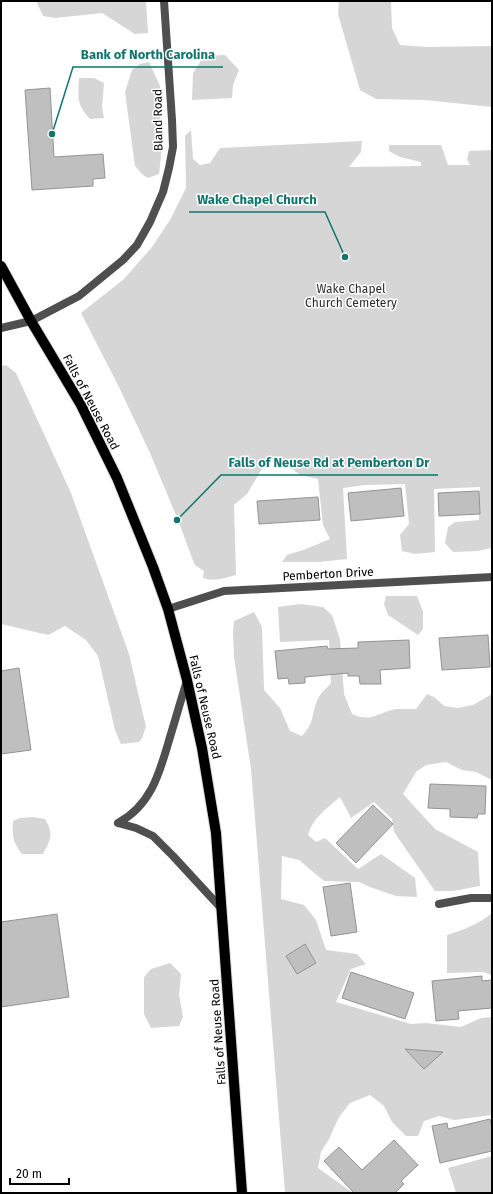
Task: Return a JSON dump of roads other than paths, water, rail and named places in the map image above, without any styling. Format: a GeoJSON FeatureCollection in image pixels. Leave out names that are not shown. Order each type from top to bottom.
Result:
{"type":"FeatureCollection","features":[{"type":"Feature","properties":{"kind":"main road","name":"Falls of Neuse Road"},"geometry":{"type":"LineString","coordinates":[[1,266],[80,405],[117,478],[140,533],[168,609],[187,680],[202,748],[216,833],[242,1193]]}},
{"type":"Feature","properties":{"kind":"street","name":"Bland Road"},"geometry":{"type":"LineString","coordinates":[[1,328],[31,321],[79,296],[123,260],[137,245],[150,222],[163,192],[172,147],[172,120],[164,1]]}},
{"type":"Feature","properties":{"kind":"street","name":"Pemberton Drive"},"geometry":{"type":"LineString","coordinates":[[168,609],[224,591],[492,577]]}},
{"type":"Feature","properties":{"kind":"street"},"geometry":{"type":"LineString","coordinates":[[187,680],[161,769],[154,786],[141,806],[128,818],[118,823],[136,828],[153,836],[222,908]]}},
{"type":"Feature","properties":{"kind":"street"},"geometry":{"type":"LineString","coordinates":[[439,904],[471,898],[492,898]]}},
{"type":"Feature","properties":{"kind":"place","name":"Bank of North Carolina"},"geometry":{"type":"Point","coordinates":[52,134]}},
{"type":"Feature","properties":{"kind":"place","name":"Wake Chapel Church"},"geometry":{"type":"Point","coordinates":[345,257]}},
{"type":"Feature","properties":{"kind":"place","name":"Falls of Neuse Rd at Pemberton Dr"},"geometry":{"type":"Point","coordinates":[177,520]}},
{"type":"Feature","properties":{"kind":"park label","name":"Wake Chapel Church Cemetery"},"geometry":{"type":"Point","coordinates":[351,296]}}]}
